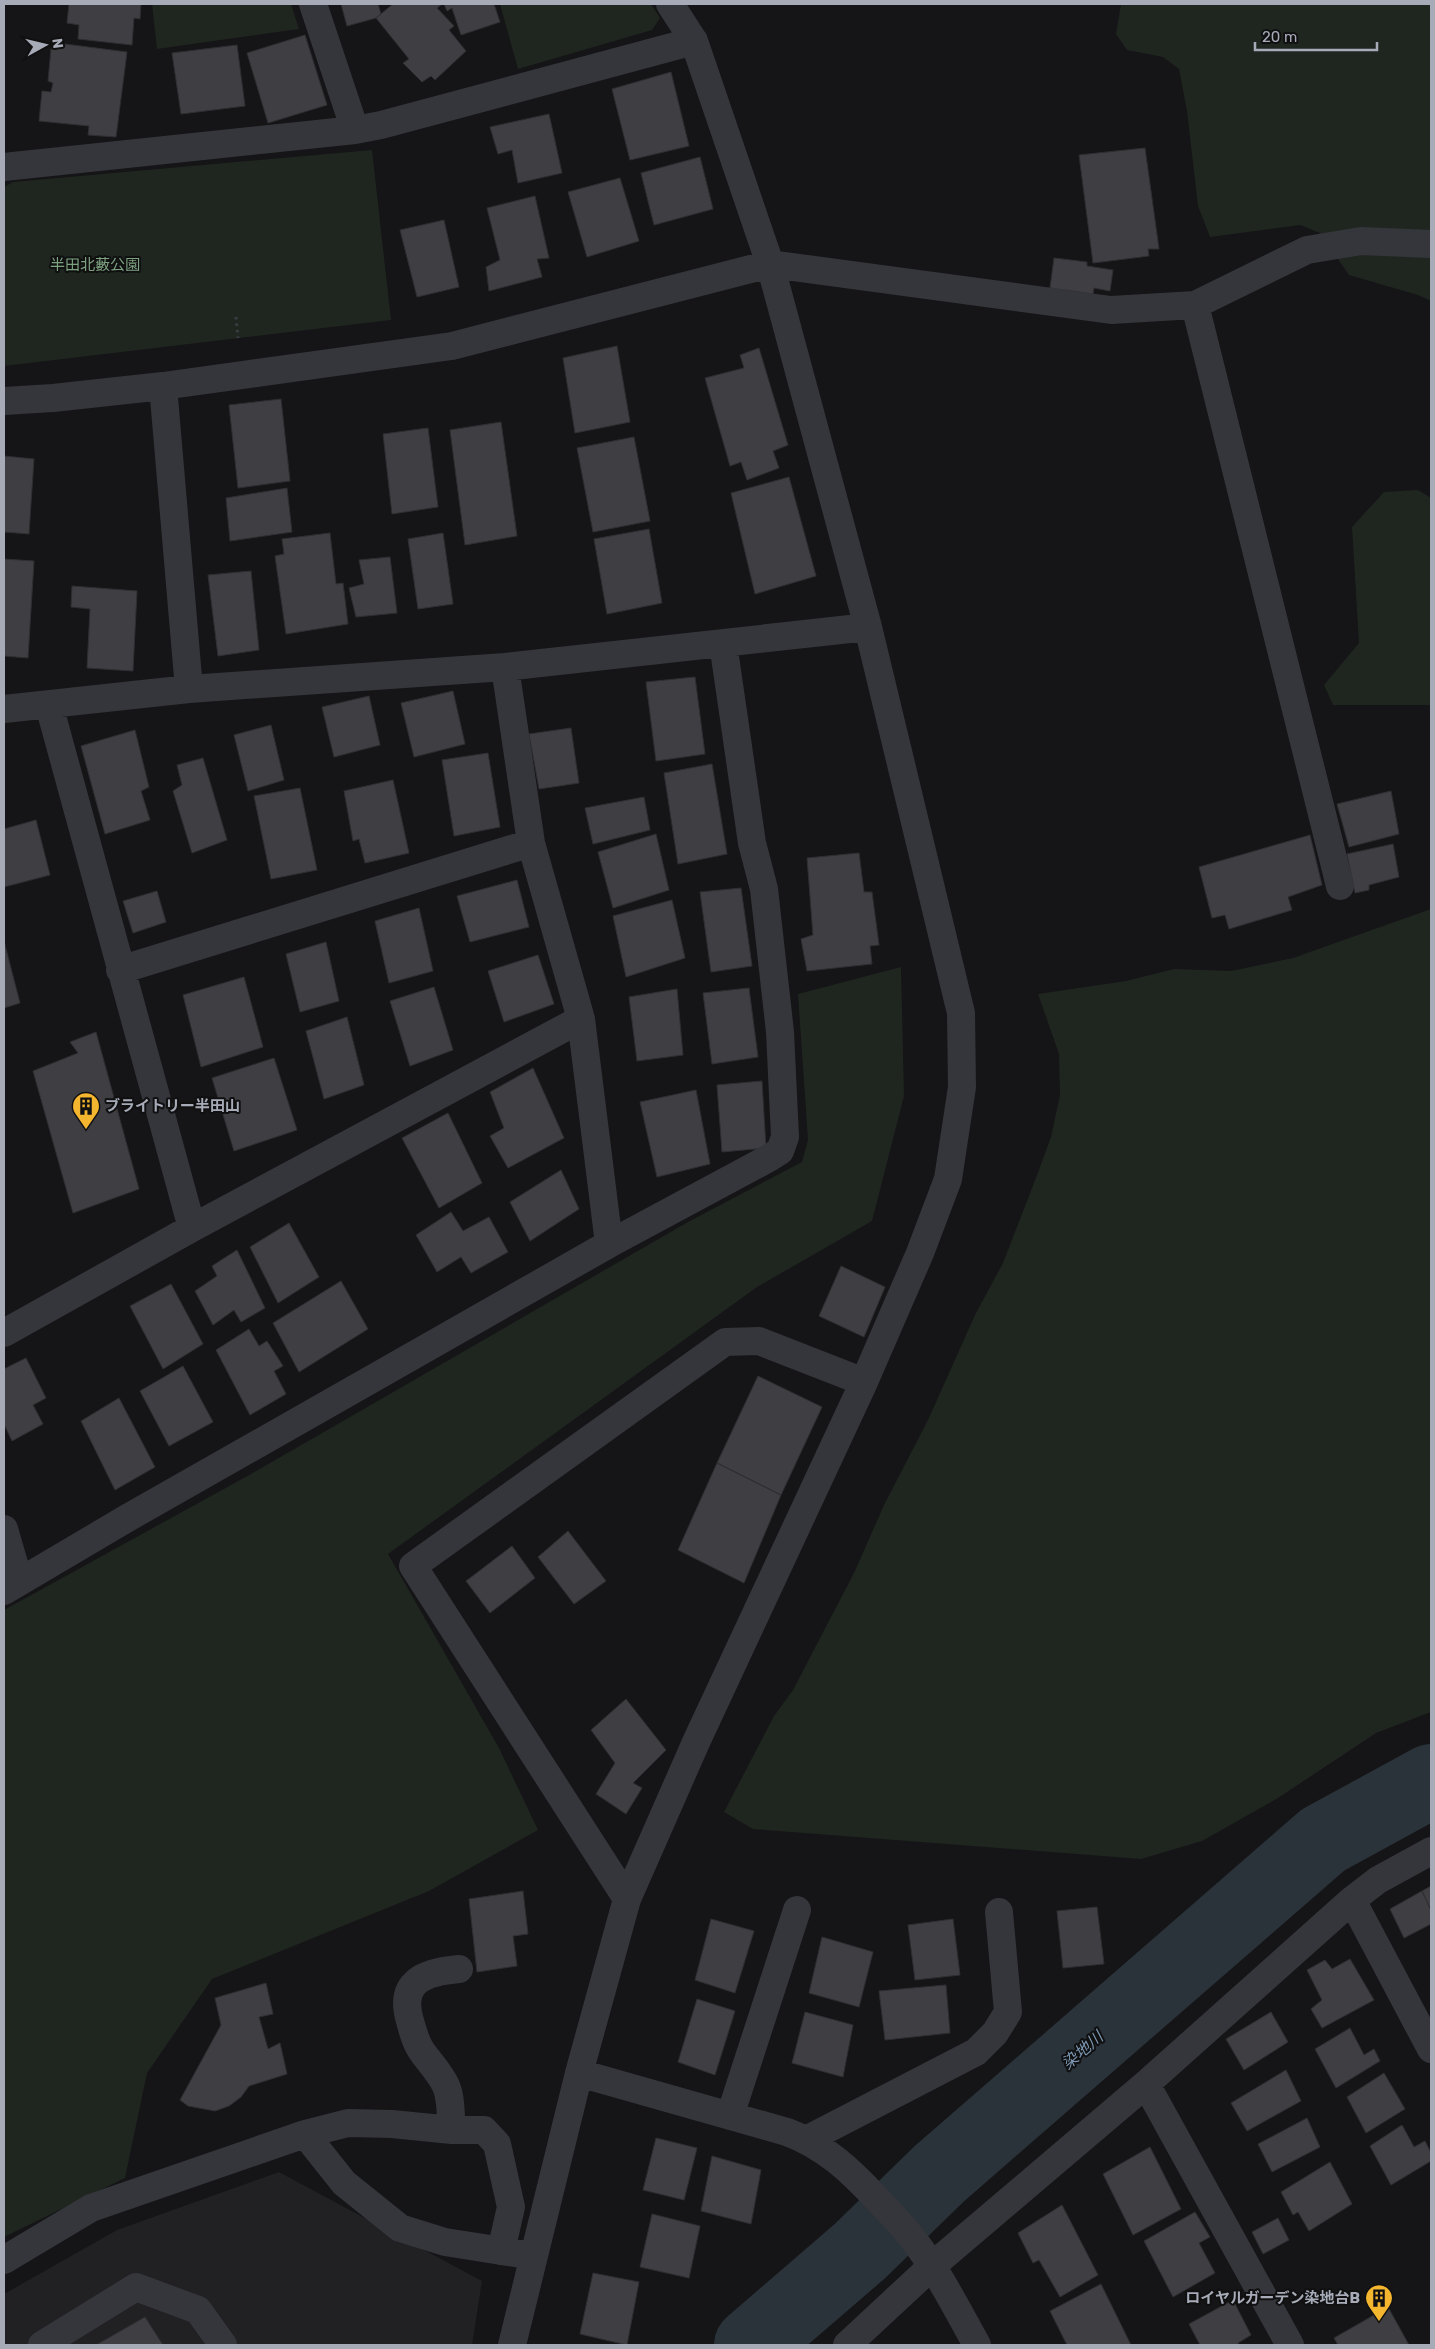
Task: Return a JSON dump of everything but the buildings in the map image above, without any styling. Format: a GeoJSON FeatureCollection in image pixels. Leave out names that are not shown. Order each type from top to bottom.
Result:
{"type":"FeatureCollection","features":[{"type":"Feature","properties":{"kind":"street"},"geometry":{"type":"LineString","coordinates":[[313,4],[355,130]]}},
{"type":"Feature","properties":{"kind":"street"},"geometry":{"type":"LineString","coordinates":[[512,2345],[579,2073],[627,1899],[696,1740],[864,1382],[920,1254],[948,1179],[962,1087],[962,1013],[868,627],[770,264],[694,41],[670,4]]}},
{"type":"Feature","properties":{"kind":"street"},"geometry":{"type":"LineString","coordinates":[[4,167],[355,130],[381,125],[694,41]]}},
{"type":"Feature","properties":{"kind":"street"},"geometry":{"type":"LineString","coordinates":[[4,400],[53,398],[163,386],[452,346],[770,264],[1111,310],[1195,305],[1307,250],[1361,241],[1431,244]]}},
{"type":"Feature","properties":{"kind":"street"},"geometry":{"type":"LineString","coordinates":[[1195,305],[1340,886]]}},
{"type":"Feature","properties":{"kind":"street"},"geometry":{"type":"LineString","coordinates":[[163,386],[189,689]]}},
{"type":"Feature","properties":{"kind":"street"},"geometry":{"type":"LineString","coordinates":[[4,709],[189,689],[505,667],[868,627]]}},
{"type":"Feature","properties":{"kind":"street"},"geometry":{"type":"LineString","coordinates":[[4,1529],[11,1586],[609,1244],[780,1151],[785,1137],[780,1032],[764,889],[752,843],[723,643]]}},
{"type":"Feature","properties":{"kind":"street"},"geometry":{"type":"LineString","coordinates":[[505,667],[531,843],[582,1019],[609,1244]]}},
{"type":"Feature","properties":{"kind":"street"},"geometry":{"type":"LineString","coordinates":[[49,705],[192,1228]]}},
{"type":"Feature","properties":{"kind":"street"},"geometry":{"type":"LineString","coordinates":[[120,970],[531,843]]}},
{"type":"Feature","properties":{"kind":"street"},"geometry":{"type":"LineString","coordinates":[[4,1333],[192,1228],[582,1019]]}},
{"type":"Feature","properties":{"kind":"street"},"geometry":{"type":"LineString","coordinates":[[627,1899],[413,1566],[725,1342],[759,1341],[864,1382]]}},
{"type":"Feature","properties":{"kind":"street"},"geometry":{"type":"LineString","coordinates":[[847,2345],[932,2266],[1146,2084],[1352,1900],[1378,1880],[1431,1851]]}},
{"type":"Feature","properties":{"kind":"street"},"geometry":{"type":"LineString","coordinates":[[1352,1900],[1431,2049]]}},
{"type":"Feature","properties":{"kind":"street"},"geometry":{"type":"LineString","coordinates":[[730,2116],[797,1910]]}},
{"type":"Feature","properties":{"kind":"street"},"geometry":{"type":"LineString","coordinates":[[808,2139],[976,2052],[995,2033],[1008,2012],[999,1912]]}},
{"type":"Feature","properties":{"kind":"street"},"geometry":{"type":"LineString","coordinates":[[452,2130],[447,2086],[436,2067],[422,2052],[405,2006],[408,1991],[419,1978],[442,1971],[459,1969]]}},
{"type":"Feature","properties":{"kind":"street"},"geometry":{"type":"LineString","coordinates":[[579,2073],[808,2139],[827,2151],[852,2172],[915,2241],[932,2266],[977,2345]]}},
{"type":"Feature","properties":{"kind":"street"},"geometry":{"type":"LineString","coordinates":[[1146,2084],[1290,2345]]}},
{"type":"Feature","properties":{"kind":"street"},"geometry":{"type":"LineString","coordinates":[[4,2260],[91,2208],[305,2134],[348,2123],[392,2124],[452,2130],[484,2130],[497,2144],[511,2207],[502,2251]]}},
{"type":"Feature","properties":{"kind":"street"},"geometry":{"type":"LineString","coordinates":[[305,2134],[344,2183],[400,2228],[445,2242],[534,2256]]}},
{"type":"Feature","properties":{"kind":"street"},"geometry":{"type":"LineString","coordinates":[[42,2345],[136,2288],[198,2310],[223,2345]]}},
{"type":"Feature","properties":{"kind":"path"},"geometry":{"type":"LineString","coordinates":[[236,317],[238,338]]}},
{"type":"Feature","properties":{"kind":"shaded area"},"geometry":{"type":"Polygon","coordinates":[[[279,2172],[482,2281],[472,2345],[4,2345],[4,2294],[117,2230],[279,2172]]]}},
{"type":"Feature","properties":{"kind":"green space"},"geometry":{"type":"Polygon","coordinates":[[[152,4],[291,4],[299,29],[157,49],[152,4]]]}},
{"type":"Feature","properties":{"kind":"green space"},"geometry":{"type":"Polygon","coordinates":[[[500,4],[651,4],[660,18],[652,30],[518,69],[500,4]]]}},
{"type":"Feature","properties":{"kind":"green space"},"geometry":{"type":"Polygon","coordinates":[[[1121,4],[1431,4],[1431,301],[1418,295],[1349,275],[1320,233],[1300,225],[1210,237],[1198,206],[1187,111],[1179,69],[1163,57],[1127,50],[1116,34],[1121,4]]]}},
{"type":"Feature","properties":{"kind":"green space","name":"半田北藪公園"},"geometry":{"type":"Polygon","coordinates":[[[372,150],[391,320],[4,366],[4,187],[13,182],[372,150]]]}},
{"type":"Feature","properties":{"kind":"green space"},"geometry":{"type":"Polygon","coordinates":[[[1418,490],[1431,498],[1431,705],[1333,705],[1324,685],[1359,643],[1352,527],[1384,492],[1418,490]]]}},
{"type":"Feature","properties":{"kind":"green space"},"geometry":{"type":"Polygon","coordinates":[[[1431,909],[1431,1712],[1376,1733],[1278,1798],[1202,1841],[1141,1859],[753,1829],[724,1812],[774,1716],[793,1690],[854,1573],[884,1505],[928,1420],[975,1315],[1003,1263],[1036,1178],[1051,1137],[1060,1095],[1059,1054],[1038,994],[1126,981],[1174,969],[1231,971],[1293,958],[1431,909]]]}},
{"type":"Feature","properties":{"kind":"green space"},"geometry":{"type":"Polygon","coordinates":[[[901,967],[904,1096],[872,1221],[757,1287],[388,1554],[499,1748],[538,1830],[429,1891],[212,1979],[147,2073],[125,2178],[4,2237],[4,1610],[251,1474],[688,1222],[802,1162],[808,1140],[798,994],[901,967]]]}},
{"type":"Feature","properties":{"kind":"waterway","name":"染地川"},"geometry":{"type":"LineString","coordinates":[[751,2345],[860,2251],[939,2174],[1323,1840],[1431,1781]]}},
{"type":"Feature","properties":{"kind":"place","name":"ブライトリー半田山"},"geometry":{"type":"Point","coordinates":[86,1130]}},
{"type":"Feature","properties":{"kind":"place","name":"ロイヤルガーデン染地台B"},"geometry":{"type":"Point","coordinates":[1379,2322]}}]}
